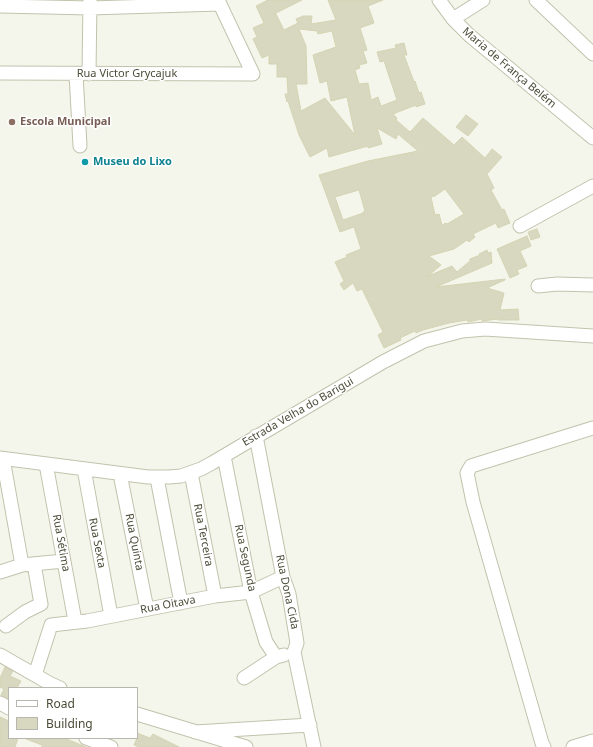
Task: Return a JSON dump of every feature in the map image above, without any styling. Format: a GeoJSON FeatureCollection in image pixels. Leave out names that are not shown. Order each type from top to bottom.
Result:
{"type":"FeatureCollection","features":[{"type":"Feature","properties":{"kind":"street"},"geometry":{"type":"LineString","coordinates":[[439,0],[453,19]]}},
{"type":"Feature","properties":{"kind":"street","name":"Maria de França Belém"},"geometry":{"type":"LineString","coordinates":[[483,0],[453,19],[469,35],[593,138]]}},
{"type":"Feature","properties":{"kind":"street"},"geometry":{"type":"LineString","coordinates":[[536,0],[593,54]]}},
{"type":"Feature","properties":{"kind":"street"},"geometry":{"type":"LineString","coordinates":[[0,6],[219,2]]}},
{"type":"Feature","properties":{"kind":"street","name":"Rua Victor Grycajuk"},"geometry":{"type":"LineString","coordinates":[[0,74],[253,74],[219,2]]}},
{"type":"Feature","properties":{"kind":"street"},"geometry":{"type":"LineString","coordinates":[[80,146],[83,74],[90,4]]}},
{"type":"Feature","properties":{"kind":"street"},"geometry":{"type":"LineString","coordinates":[[520,226],[593,186]]}},
{"type":"Feature","properties":{"kind":"street"},"geometry":{"type":"LineString","coordinates":[[538,286],[557,284],[593,285]]}},
{"type":"Feature","properties":{"kind":"street","name":"Estrada Velha do Barigui"},"geometry":{"type":"LineString","coordinates":[[1,459],[157,478],[181,476],[212,463],[402,351],[438,336],[462,331],[485,329],[593,336]]}},
{"type":"Feature","properties":{"kind":"street"},"geometry":{"type":"LineString","coordinates":[[544,747],[496,585],[473,502],[467,473],[471,466],[593,428]]}},
{"type":"Feature","properties":{"kind":"street","name":"Rua Dona Cida"},"geometry":{"type":"LineString","coordinates":[[256,436],[283,577],[289,594],[296,637],[296,648],[294,652],[314,747]]}},
{"type":"Feature","properties":{"kind":"street","name":"Rua Segunda"},"geometry":{"type":"LineString","coordinates":[[224,456],[251,592],[266,642],[276,657]]}},
{"type":"Feature","properties":{"kind":"street"},"geometry":{"type":"LineString","coordinates":[[1,459],[28,565],[41,604],[25,612],[6,626]]}},
{"type":"Feature","properties":{"kind":"street","name":"Rua Sétima"},"geometry":{"type":"LineString","coordinates":[[46,464],[75,621]]}},
{"type":"Feature","properties":{"kind":"street","name":"Rua Sexta"},"geometry":{"type":"LineString","coordinates":[[84,469],[111,616]]}},
{"type":"Feature","properties":{"kind":"street","name":"Rua Terceira"},"geometry":{"type":"LineString","coordinates":[[191,473],[215,596]]}},
{"type":"Feature","properties":{"kind":"street","name":"Rua Quinta"},"geometry":{"type":"LineString","coordinates":[[120,474],[147,609]]}},
{"type":"Feature","properties":{"kind":"street"},"geometry":{"type":"LineString","coordinates":[[157,478],[181,603]]}},
{"type":"Feature","properties":{"kind":"street"},"geometry":{"type":"LineString","coordinates":[[2,568],[64,561]]}},
{"type":"Feature","properties":{"kind":"street","name":"Rua Oitava"},"geometry":{"type":"LineString","coordinates":[[35,675],[51,625],[75,621],[87,621],[215,596],[251,592],[283,577]]}},
{"type":"Feature","properties":{"kind":"street"},"geometry":{"type":"LineString","coordinates":[[244,678],[276,657],[294,652]]}},
{"type":"Feature","properties":{"kind":"street"},"geometry":{"type":"LineString","coordinates":[[0,655],[58,687]]}},
{"type":"Feature","properties":{"kind":"street"},"geometry":{"type":"LineString","coordinates":[[138,714],[244,747]]}},
{"type":"Feature","properties":{"kind":"street"},"geometry":{"type":"LineString","coordinates":[[195,732],[310,726]]}},
{"type":"Feature","properties":{"kind":"street"},"geometry":{"type":"LineString","coordinates":[[88,739],[103,746]]}},
{"type":"Feature","properties":{"kind":"street"},"geometry":{"type":"LineString","coordinates":[[573,747],[593,742]]}},
{"type":"Feature","properties":{"kind":"building"},"geometry":{"type":"Polygon","coordinates":[[[268,0],[302,0],[274,14],[276,14],[284,30],[298,23],[296,19],[303,16],[312,16],[311,24],[336,20],[328,0],[383,0],[368,6],[374,23],[360,28],[367,50],[363,51],[367,63],[359,65],[360,68],[355,70],[359,84],[368,83],[371,100],[378,97],[381,106],[397,100],[384,61],[380,62],[377,52],[396,48],[395,45],[404,43],[407,55],[404,55],[414,82],[415,81],[419,93],[421,92],[425,104],[416,107],[416,105],[393,114],[397,118],[396,120],[410,132],[423,118],[454,145],[462,137],[485,158],[492,149],[502,157],[487,174],[494,188],[491,190],[502,210],[504,209],[510,223],[498,228],[496,223],[473,234],[475,237],[469,242],[467,240],[454,249],[429,256],[441,265],[428,276],[452,266],[457,272],[470,261],[470,259],[487,250],[488,253],[491,252],[492,263],[436,287],[505,279],[487,288],[504,293],[500,310],[518,309],[519,320],[498,319],[482,321],[482,319],[468,322],[467,320],[449,323],[416,333],[415,331],[384,348],[378,335],[383,332],[362,289],[357,291],[353,283],[344,290],[340,284],[344,281],[335,262],[347,257],[346,255],[361,249],[354,227],[340,232],[319,175],[368,161],[418,151],[398,134],[396,139],[377,128],[382,144],[368,148],[368,146],[329,157],[327,148],[310,157],[299,135],[288,101],[287,102],[285,94],[288,94],[287,77],[277,77],[277,64],[269,64],[269,55],[262,58],[253,39],[257,37],[253,28],[264,23],[256,6],[268,0]],[[299,29],[306,46],[307,84],[296,84],[301,111],[325,98],[355,135],[347,97],[331,101],[327,81],[320,83],[313,55],[336,47],[332,31],[318,34],[317,31],[299,29]],[[445,189],[431,197],[435,215],[439,214],[442,225],[447,224],[464,214],[445,189]],[[359,190],[335,197],[343,220],[365,211],[359,190]]]}},
{"type":"Feature","properties":{"kind":"building"},"geometry":{"type":"Polygon","coordinates":[[[466,115],[478,124],[468,136],[456,127],[466,115]]]}},
{"type":"Feature","properties":{"kind":"building"},"geometry":{"type":"Polygon","coordinates":[[[537,229],[540,237],[531,240],[528,232],[537,229]]]}},
{"type":"Feature","properties":{"kind":"building"},"geometry":{"type":"Polygon","coordinates":[[[527,236],[531,246],[520,251],[527,266],[517,270],[519,274],[510,278],[497,249],[527,236]]]}},
{"type":"Feature","properties":{"kind":"building"},"geometry":{"type":"Polygon","coordinates":[[[5,667],[13,671],[10,676],[21,681],[18,687],[8,687],[8,698],[1,695],[4,689],[0,687],[0,678],[5,667]]]}},
{"type":"Feature","properties":{"kind":"building"},"geometry":{"type":"Polygon","coordinates":[[[0,717],[8,721],[8,739],[18,739],[15,747],[0,747],[0,717]]]}},
{"type":"Feature","properties":{"kind":"building"},"geometry":{"type":"Polygon","coordinates":[[[138,733],[150,738],[153,734],[179,747],[139,747],[134,745],[138,739],[138,733]]]}},
{"type":"Feature","properties":{"kind":"building"},"geometry":{"type":"Polygon","coordinates":[[[26,739],[66,739],[86,747],[42,747],[42,745],[26,739]]]}},
{"type":"Feature","properties":{"kind":"place","name":"Escola Municipal"},"geometry":{"type":"Point","coordinates":[12,122]}},
{"type":"Feature","properties":{"kind":"place","name":"Museu do Lixo"},"geometry":{"type":"Point","coordinates":[85,162]}}]}
